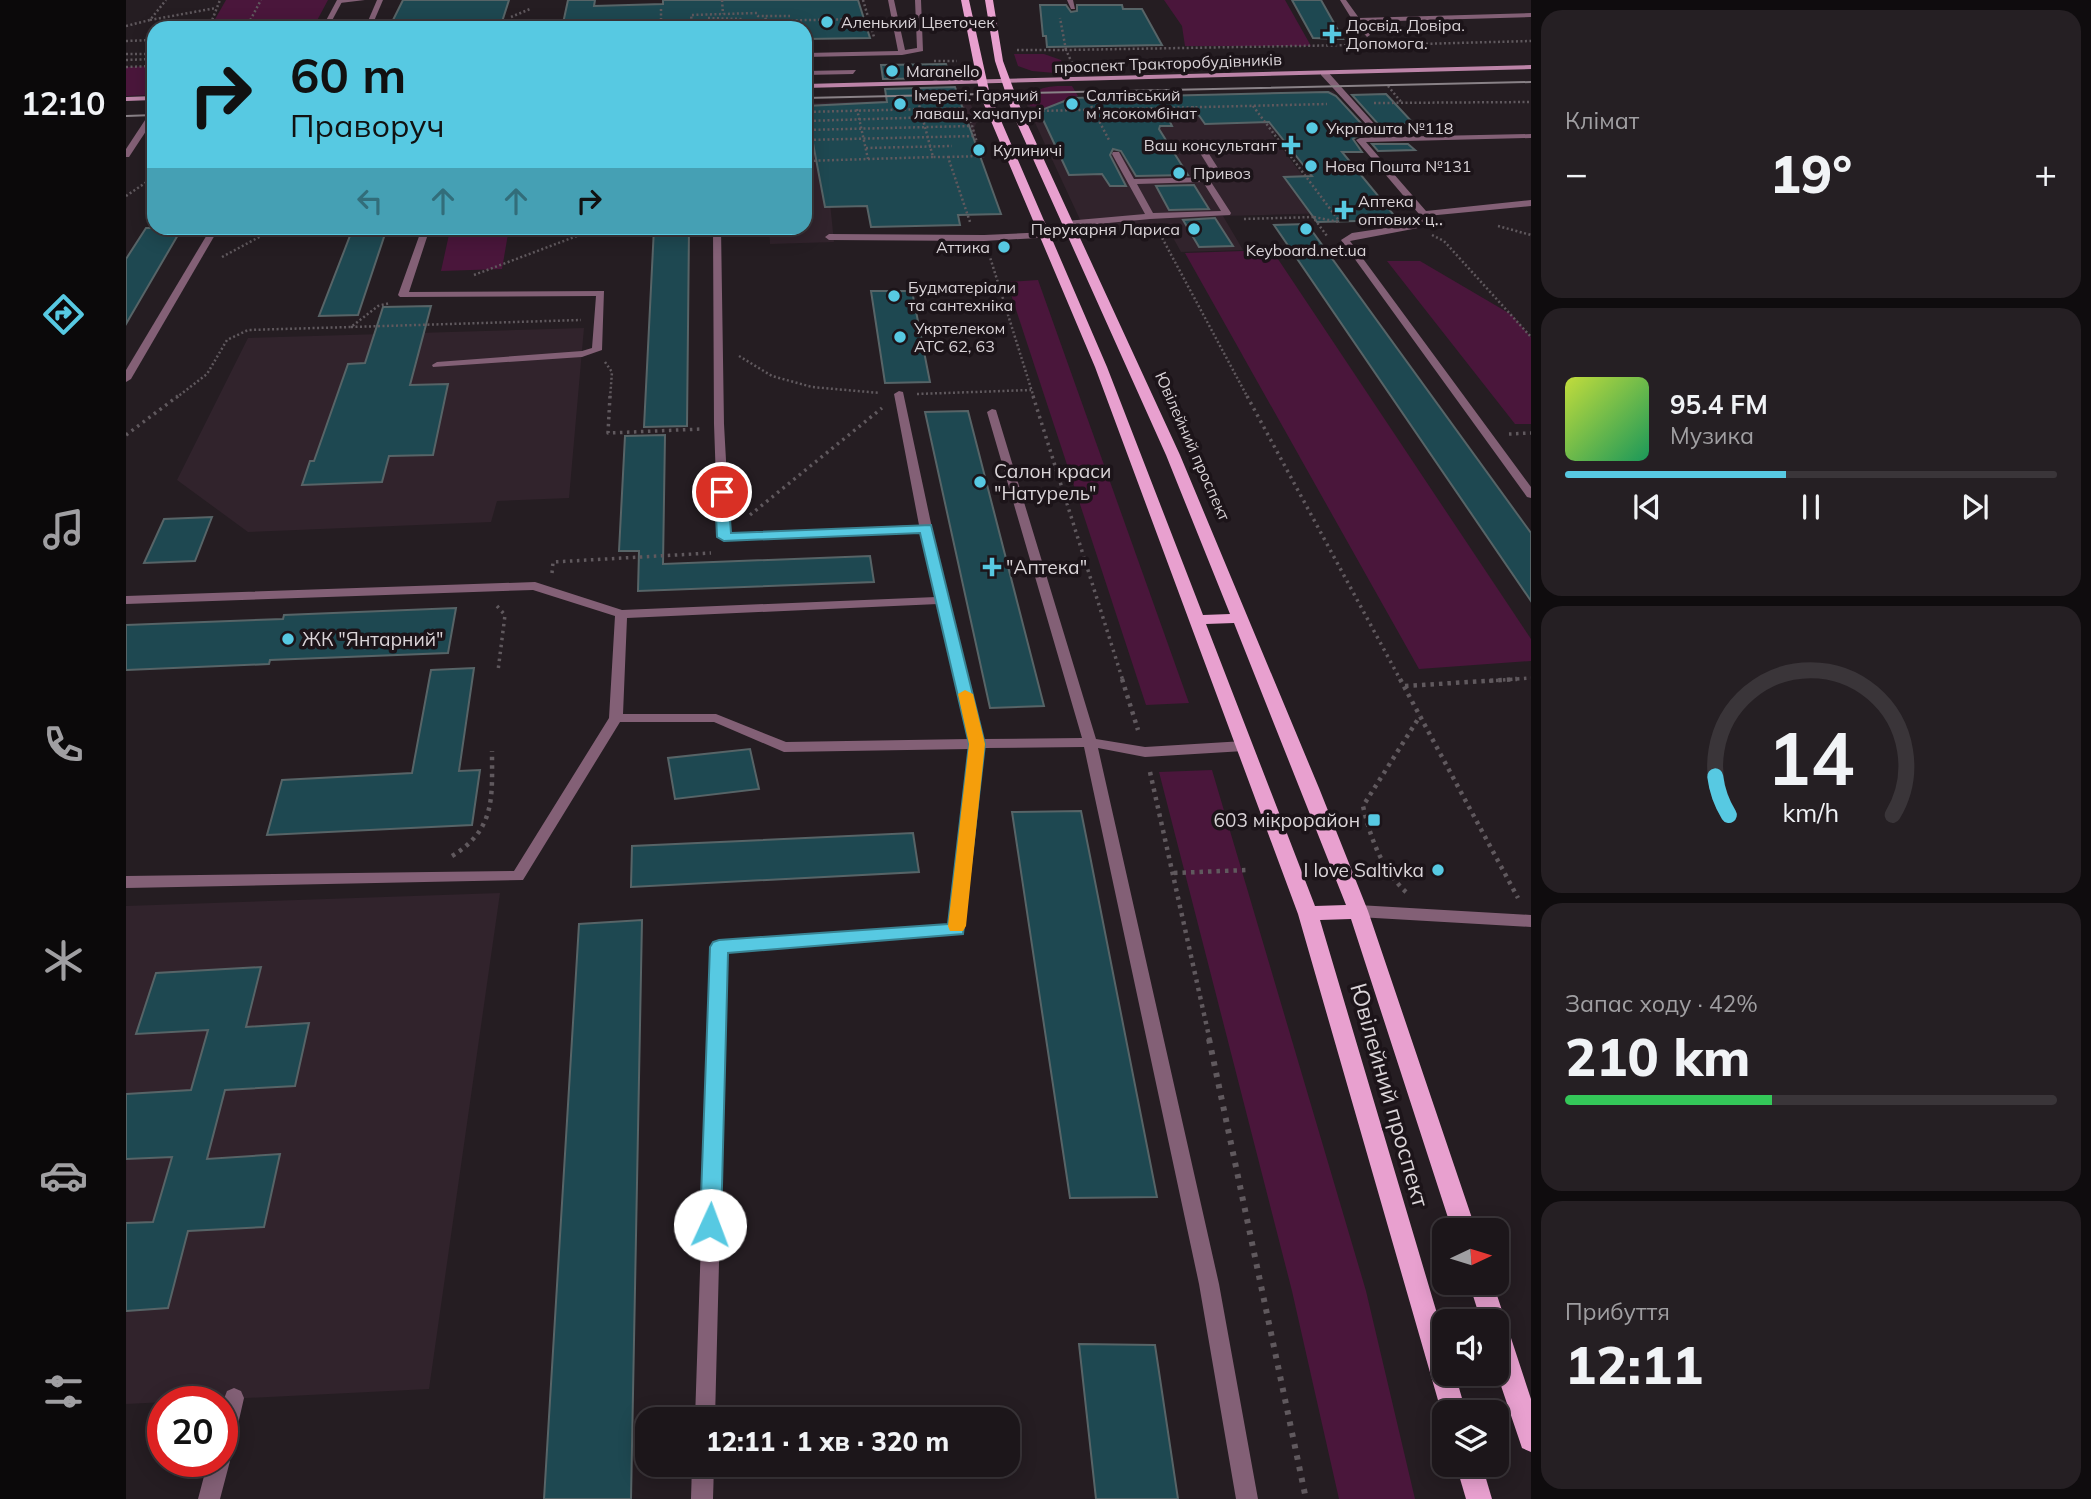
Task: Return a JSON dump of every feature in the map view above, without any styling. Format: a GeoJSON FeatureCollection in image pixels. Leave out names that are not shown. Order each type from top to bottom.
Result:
{"type":"FeatureCollection","features":[{"type":"Feature","properties":{"kind":"main road","name":"Ювілейний проспект"},"geometry":{"type":"LineString","coordinates":[[965,0],[981,83],[999,132],[1046,235],[1101,367],[1308,914],[1450,1400]]}},
{"type":"Feature","properties":{"kind":"main road","name":"Ювілейний проспект"},"geometry":{"type":"LineString","coordinates":[[989,0],[1005,82],[1068,229],[1173,455],[1358,911],[1460,1218]]}},
{"type":"Feature","properties":{"kind":"main road","name":"проспект Тракторобудівників"},"geometry":{"type":"LineString","coordinates":[[812,86],[1531,67]]}},
{"type":"Feature","properties":{"kind":"main road"},"geometry":{"type":"LineString","coordinates":[[126,99],[147,98]]}},
{"type":"Feature","properties":{"kind":"main road"},"geometry":{"type":"LineString","coordinates":[[1198,620],[1239,618]]}},
{"type":"Feature","properties":{"kind":"main road"},"geometry":{"type":"LineString","coordinates":[[1308,914],[1358,911]]}},
{"type":"Feature","properties":{"kind":"main road"},"geometry":{"type":"LineString","coordinates":[[1509,1371],[1531,1439]]}},
{"type":"Feature","properties":{"kind":"main road"},"geometry":{"type":"LineString","coordinates":[[1473,1477],[1479,1499]]}},
{"type":"Feature","properties":{"kind":"street"},"geometry":{"type":"LineString","coordinates":[[329,21],[340,0],[362,0]]}},
{"type":"Feature","properties":{"kind":"street"},"geometry":{"type":"LineString","coordinates":[[371,21],[380,0]]}},
{"type":"Feature","properties":{"kind":"street"},"geometry":{"type":"LineString","coordinates":[[891,0],[902,53]]}},
{"type":"Feature","properties":{"kind":"street"},"geometry":{"type":"LineString","coordinates":[[812,55],[917,52],[923,46],[918,0]]}},
{"type":"Feature","properties":{"kind":"street"},"geometry":{"type":"LineString","coordinates":[[1343,0],[1367,35]]}},
{"type":"Feature","properties":{"kind":"street"},"geometry":{"type":"LineString","coordinates":[[1356,20],[1531,15]]}},
{"type":"Feature","properties":{"kind":"street"},"geometry":{"type":"LineString","coordinates":[[812,73],[853,72]]}},
{"type":"Feature","properties":{"kind":"street"},"geometry":{"type":"LineString","coordinates":[[1324,73],[1384,139]]}},
{"type":"Feature","properties":{"kind":"street"},"geometry":{"type":"LineString","coordinates":[[126,155],[147,124]]}},
{"type":"Feature","properties":{"kind":"street"},"geometry":{"type":"LineString","coordinates":[[1424,214],[1360,140],[1531,136]]}},
{"type":"Feature","properties":{"kind":"street"},"geometry":{"type":"LineString","coordinates":[[1132,182],[1221,179],[1199,145]]}},
{"type":"Feature","properties":{"kind":"street"},"geometry":{"type":"LineString","coordinates":[[1116,154],[1150,216]]}},
{"type":"Feature","properties":{"kind":"street"},"geometry":{"type":"LineString","coordinates":[[829,237],[984,238],[1046,235],[1150,216],[1227,213],[1206,180]]}},
{"type":"Feature","properties":{"kind":"street"},"geometry":{"type":"LineString","coordinates":[[1531,203],[1424,214],[1415,226],[1352,236],[1345,240],[1531,495]]}},
{"type":"Feature","properties":{"kind":"street"},"geometry":{"type":"LineString","coordinates":[[126,379],[211,235]]}},
{"type":"Feature","properties":{"kind":"street"},"geometry":{"type":"LineString","coordinates":[[424,235],[403,295],[601,293],[597,350],[582,354],[437,365]]}},
{"type":"Feature","properties":{"kind":"street"},"geometry":{"type":"LineString","coordinates":[[717,235],[724,537],[926,528]]}},
{"type":"Feature","properties":{"kind":"street"},"geometry":{"type":"LineString","coordinates":[[705,1407],[719,947],[956,930],[977,744],[926,528],[899,394]]}},
{"type":"Feature","properties":{"kind":"street"},"geometry":{"type":"LineString","coordinates":[[992,412],[1090,742],[1209,1284],[1247,1499]]}},
{"type":"Feature","properties":{"kind":"street"},"geometry":{"type":"LineString","coordinates":[[126,600],[535,586],[621,614],[943,600]]}},
{"type":"Feature","properties":{"kind":"street"},"geometry":{"type":"LineString","coordinates":[[126,882],[518,876],[616,718],[621,614]]}},
{"type":"Feature","properties":{"kind":"street"},"geometry":{"type":"LineString","coordinates":[[616,718],[716,718],[784,747],[1090,742],[1145,752],[1244,746]]}},
{"type":"Feature","properties":{"kind":"street"},"geometry":{"type":"LineString","coordinates":[[1358,911],[1531,921]]}},
{"type":"Feature","properties":{"kind":"street"},"geometry":{"type":"LineString","coordinates":[[209,1499],[215,1477]]}},
{"type":"Feature","properties":{"kind":"street"},"geometry":{"type":"LineString","coordinates":[[702,1499],[703,1477]]}},
{"type":"Feature","properties":{"kind":"path"},"geometry":{"type":"LineString","coordinates":[[150,20],[166,0]]}},
{"type":"Feature","properties":{"kind":"path"},"geometry":{"type":"LineString","coordinates":[[211,21],[220,0]]}},
{"type":"Feature","properties":{"kind":"path"},"geometry":{"type":"LineString","coordinates":[[250,21],[261,0]]}},
{"type":"Feature","properties":{"kind":"path"},"geometry":{"type":"LineString","coordinates":[[722,0],[723,13]]}},
{"type":"Feature","properties":{"kind":"path"},"geometry":{"type":"LineString","coordinates":[[863,0],[867,16],[863,16]]}},
{"type":"Feature","properties":{"kind":"path"},"geometry":{"type":"LineString","coordinates":[[126,26],[216,8]]}},
{"type":"Feature","properties":{"kind":"path"},"geometry":{"type":"LineString","coordinates":[[511,16],[530,9]]}},
{"type":"Feature","properties":{"kind":"path"},"geometry":{"type":"LineString","coordinates":[[659,21],[660,9]]}},
{"type":"Feature","properties":{"kind":"path"},"geometry":{"type":"LineString","coordinates":[[692,21],[691,15],[723,13],[757,13],[758,16],[766,18],[790,17],[772,19]]}},
{"type":"Feature","properties":{"kind":"path"},"geometry":{"type":"LineString","coordinates":[[1059,13],[1066,50],[1076,74]]}},
{"type":"Feature","properties":{"kind":"path"},"geometry":{"type":"LineString","coordinates":[[760,16],[760,21],[859,19],[859,16]]}},
{"type":"Feature","properties":{"kind":"path"},"geometry":{"type":"LineString","coordinates":[[707,21],[707,18],[744,19]]}},
{"type":"Feature","properties":{"kind":"path"},"geometry":{"type":"LineString","coordinates":[[711,20],[738,18],[711,20]]}},
{"type":"Feature","properties":{"kind":"path"},"geometry":{"type":"LineString","coordinates":[[711,20],[738,20]]}},
{"type":"Feature","properties":{"kind":"path"},"geometry":{"type":"LineString","coordinates":[[126,41],[147,40]]}},
{"type":"Feature","properties":{"kind":"path"},"geometry":{"type":"LineString","coordinates":[[1014,54],[1013,50],[1185,46]]}},
{"type":"Feature","properties":{"kind":"path"},"geometry":{"type":"LineString","coordinates":[[126,54],[147,54]]}},
{"type":"Feature","properties":{"kind":"path"},"geometry":{"type":"LineString","coordinates":[[126,60],[147,59]]}},
{"type":"Feature","properties":{"kind":"path"},"geometry":{"type":"LineString","coordinates":[[126,66],[147,66]]}},
{"type":"Feature","properties":{"kind":"path"},"geometry":{"type":"LineString","coordinates":[[1087,98],[1116,154]]}},
{"type":"Feature","properties":{"kind":"path"},"geometry":{"type":"LineString","coordinates":[[918,100],[933,157]]}},
{"type":"Feature","properties":{"kind":"path"},"geometry":{"type":"LineString","coordinates":[[856,102],[868,159]]}},
{"type":"Feature","properties":{"kind":"path"},"geometry":{"type":"LineString","coordinates":[[1029,111],[1531,102]]}},
{"type":"Feature","properties":{"kind":"path"},"geometry":{"type":"LineString","coordinates":[[1252,106],[1340,222]]}},
{"type":"Feature","properties":{"kind":"path"},"geometry":{"type":"LineString","coordinates":[[812,112],[967,108]]}},
{"type":"Feature","properties":{"kind":"path"},"geometry":{"type":"LineString","coordinates":[[812,121],[970,115],[981,156],[868,159],[812,164]]}},
{"type":"Feature","properties":{"kind":"path"},"geometry":{"type":"LineString","coordinates":[[812,130],[972,126]]}},
{"type":"Feature","properties":{"kind":"path"},"geometry":{"type":"LineString","coordinates":[[812,140],[975,136]]}},
{"type":"Feature","properties":{"kind":"path"},"geometry":{"type":"LineString","coordinates":[[866,148],[952,146]]}},
{"type":"Feature","properties":{"kind":"path"},"geometry":{"type":"LineString","coordinates":[[947,157],[974,234],[984,238],[1145,752],[1174,873],[1306,1499]]}},
{"type":"Feature","properties":{"kind":"path"},"geometry":{"type":"LineString","coordinates":[[126,197],[147,182]]}},
{"type":"Feature","properties":{"kind":"path"},"geometry":{"type":"LineString","coordinates":[[1150,216],[1522,905],[1509,904]]}},
{"type":"Feature","properties":{"kind":"path"},"geometry":{"type":"LineString","coordinates":[[1233,219],[1313,217],[1327,236]]}},
{"type":"Feature","properties":{"kind":"path"},"geometry":{"type":"LineString","coordinates":[[1415,226],[1444,241],[1531,337]]}},
{"type":"Feature","properties":{"kind":"path"},"geometry":{"type":"LineString","coordinates":[[471,276],[579,235]]}},
{"type":"Feature","properties":{"kind":"path"},"geometry":{"type":"LineString","coordinates":[[351,327],[378,306],[420,295]]}},
{"type":"Feature","properties":{"kind":"path"},"geometry":{"type":"LineString","coordinates":[[718,318],[738,356],[772,376],[812,387],[899,394],[1031,390]]}},
{"type":"Feature","properties":{"kind":"path"},"geometry":{"type":"LineString","coordinates":[[126,435],[207,374],[227,340],[248,330],[599,320]]}},
{"type":"Feature","properties":{"kind":"path"},"geometry":{"type":"LineString","coordinates":[[597,350],[612,372],[608,433],[709,429]]}},
{"type":"Feature","properties":{"kind":"path"},"geometry":{"type":"LineString","coordinates":[[550,593],[553,562],[723,552],[724,537],[899,394]]}},
{"type":"Feature","properties":{"kind":"path"},"geometry":{"type":"LineString","coordinates":[[489,603],[498,607],[505,615],[498,671]]}},
{"type":"Feature","properties":{"kind":"path"},"geometry":{"type":"LineString","coordinates":[[1405,687],[1531,678]]}},
{"type":"Feature","properties":{"kind":"path"},"geometry":{"type":"LineString","coordinates":[[1410,895],[1392,881],[1363,806],[1420,716]]}},
{"type":"Feature","properties":{"kind":"path"},"geometry":{"type":"LineString","coordinates":[[440,862],[464,850],[484,832],[492,798],[492,751]]}},
{"type":"Feature","properties":{"kind":"path"},"geometry":{"type":"LineString","coordinates":[[1174,873],[1246,870]]}},
{"type":"Feature","properties":{"kind":"shaded area"},"geometry":{"type":"Polygon","coordinates":[[[226,0],[328,0],[317,21],[214,21],[226,0]]]}},
{"type":"Feature","properties":{"kind":"shaded area"},"geometry":{"type":"Polygon","coordinates":[[[1164,0],[1285,0],[1311,46],[1185,46],[1182,26],[1164,0]]]}},
{"type":"Feature","properties":{"kind":"shaded area"},"geometry":{"type":"Polygon","coordinates":[[[1014,54],[1044,54],[1061,60],[1066,74],[1032,71],[1018,66],[1014,54]]]}},
{"type":"Feature","properties":{"kind":"shaded area"},"geometry":{"type":"Polygon","coordinates":[[[147,66],[147,95],[126,96],[126,67],[147,66]]]}},
{"type":"Feature","properties":{"kind":"shaded area"},"geometry":{"type":"Polygon","coordinates":[[[1053,86],[1072,86],[1078,96],[1047,108],[1030,106],[1028,101],[1036,91],[1053,86]]]}},
{"type":"Feature","properties":{"kind":"shaded area","name":"Привоз"},"geometry":{"type":"Polygon","coordinates":[[[1333,91],[1353,114],[1289,116],[1301,132],[1271,134],[1331,213],[1223,216],[1243,250],[1181,252],[1165,223],[1083,226],[1024,99],[1333,91]]]}},
{"type":"Feature","properties":{"kind":"shaded area"},"geometry":{"type":"Polygon","coordinates":[[[969,99],[977,121],[974,129],[981,154],[985,158],[826,163],[834,242],[770,244],[769,235],[812,235],[812,103],[969,99]]]}},
{"type":"Feature","properties":{"kind":"shaded area"},"geometry":{"type":"Polygon","coordinates":[[[449,235],[508,235],[502,269],[441,271],[449,235]]]}},
{"type":"Feature","properties":{"kind":"shaded area"},"geometry":{"type":"Polygon","coordinates":[[[1272,250],[1531,639],[1531,661],[1419,669],[1185,253],[1272,250]]]}},
{"type":"Feature","properties":{"kind":"shaded area"},"geometry":{"type":"Polygon","coordinates":[[[1387,261],[1420,261],[1512,315],[1531,337],[1531,424],[1515,424],[1387,261]]]}},
{"type":"Feature","properties":{"kind":"shaded area"},"geometry":{"type":"Polygon","coordinates":[[[1038,280],[1189,703],[1146,705],[1007,282],[1038,280]]]}},
{"type":"Feature","properties":{"kind":"shaded area"},"geometry":{"type":"Polygon","coordinates":[[[584,328],[569,498],[497,501],[491,522],[248,532],[177,480],[248,338],[584,328]]]}},
{"type":"Feature","properties":{"kind":"shaded area"},"geometry":{"type":"Polygon","coordinates":[[[1212,770],[1366,1291],[1415,1499],[1339,1499],[1292,1291],[1159,772],[1212,770]]]}},
{"type":"Feature","properties":{"kind":"shaded area"},"geometry":{"type":"Polygon","coordinates":[[[500,893],[429,1389],[238,1398],[238,1386],[147,1386],[147,1403],[126,1404],[126,906],[500,893]]]}},
{"type":"Feature","properties":{"kind":"building"},"geometry":{"type":"Polygon","coordinates":[[[403,0],[509,0],[502,21],[392,21],[403,0]]]}},
{"type":"Feature","properties":{"kind":"building"},"geometry":{"type":"Polygon","coordinates":[[[568,0],[595,0],[594,6],[663,4],[663,0],[858,0],[870,38],[812,39],[812,21],[564,21],[568,0]]]}},
{"type":"Feature","properties":{"kind":"building"},"geometry":{"type":"Polygon","coordinates":[[[1292,0],[1321,0],[1343,39],[1313,38],[1292,0]]]}},
{"type":"Feature","properties":{"kind":"building"},"geometry":{"type":"Polygon","coordinates":[[[1040,5],[1066,5],[1071,12],[1077,11],[1077,5],[1122,5],[1123,9],[1142,9],[1162,45],[1047,47],[1046,36],[1043,36],[1040,5]]]}},
{"type":"Feature","properties":{"kind":"building"},"geometry":{"type":"Polygon","coordinates":[[[946,64],[951,78],[883,79],[881,65],[946,64]]]}},
{"type":"Feature","properties":{"kind":"building"},"geometry":{"type":"Polygon","coordinates":[[[955,87],[1001,214],[958,215],[960,225],[871,227],[867,206],[825,207],[812,138],[812,106],[887,102],[885,89],[955,87]]]}},
{"type":"Feature","properties":{"kind":"building"},"geometry":{"type":"Polygon","coordinates":[[[1328,92],[1336,96],[1372,135],[1360,135],[1353,139],[1362,152],[1342,152],[1398,220],[1317,222],[1284,177],[1312,176],[1269,122],[1205,124],[1193,107],[1170,122],[1172,126],[1160,126],[1159,129],[1188,175],[1136,176],[1121,151],[1113,149],[1110,155],[1126,186],[1110,186],[1102,174],[1069,175],[1039,111],[1072,98],[1328,92]]]}},
{"type":"Feature","properties":{"kind":"building"},"geometry":{"type":"Polygon","coordinates":[[[1386,94],[1414,124],[1390,124],[1399,134],[1387,134],[1352,95],[1386,94]]]}},
{"type":"Feature","properties":{"kind":"building"},"geometry":{"type":"Polygon","coordinates":[[[1372,144],[1408,144],[1415,150],[1378,151],[1372,144]]]}},
{"type":"Feature","properties":{"kind":"building"},"geometry":{"type":"Polygon","coordinates":[[[1194,185],[1209,209],[1169,210],[1156,186],[1194,185]]]}},
{"type":"Feature","properties":{"kind":"building"},"geometry":{"type":"Polygon","coordinates":[[[1215,218],[1233,246],[1199,247],[1183,220],[1215,218]]]}},
{"type":"Feature","properties":{"kind":"building"},"geometry":{"type":"Polygon","coordinates":[[[1307,224],[1531,533],[1531,601],[1274,225],[1307,224]]]}},
{"type":"Feature","properties":{"kind":"building"},"geometry":{"type":"Polygon","coordinates":[[[146,228],[147,235],[178,235],[126,324],[126,259],[146,228]]]}},
{"type":"Feature","properties":{"kind":"building"},"geometry":{"type":"Polygon","coordinates":[[[350,235],[385,235],[358,315],[319,316],[350,235]]]}},
{"type":"Feature","properties":{"kind":"building"},"geometry":{"type":"Polygon","coordinates":[[[654,235],[689,235],[687,426],[644,427],[654,235]]]}},
{"type":"Feature","properties":{"kind":"building","name":"Укртелеком АТС 62, 63"},"geometry":{"type":"Polygon","coordinates":[[[871,291],[912,291],[930,382],[885,383],[871,291]]]}},
{"type":"Feature","properties":{"kind":"building"},"geometry":{"type":"Polygon","coordinates":[[[431,306],[410,385],[448,384],[433,455],[389,456],[382,482],[302,485],[310,461],[314,461],[348,364],[365,363],[383,307],[431,306]]]}},
{"type":"Feature","properties":{"kind":"building"},"geometry":{"type":"Polygon","coordinates":[[[968,411],[1044,706],[990,708],[925,412],[968,411]]]}},
{"type":"Feature","properties":{"kind":"building"},"geometry":{"type":"Polygon","coordinates":[[[665,435],[663,564],[870,556],[874,582],[638,591],[639,551],[619,551],[625,436],[665,435]]]}},
{"type":"Feature","properties":{"kind":"building"},"geometry":{"type":"Polygon","coordinates":[[[212,517],[195,561],[144,563],[164,519],[212,517]]]}},
{"type":"Feature","properties":{"kind":"building","name":"ЖК \"Янтарний\""},"geometry":{"type":"Polygon","coordinates":[[[456,608],[448,653],[270,660],[269,664],[126,670],[126,625],[456,608]]]}},
{"type":"Feature","properties":{"kind":"building"},"geometry":{"type":"Polygon","coordinates":[[[474,668],[459,771],[480,770],[472,825],[267,835],[282,780],[412,773],[431,670],[474,668]]]}},
{"type":"Feature","properties":{"kind":"building"},"geometry":{"type":"Polygon","coordinates":[[[750,749],[759,789],[675,799],[668,758],[750,749]]]}},
{"type":"Feature","properties":{"kind":"building"},"geometry":{"type":"Polygon","coordinates":[[[1081,811],[1157,1197],[1070,1198],[1012,812],[1081,811]]]}},
{"type":"Feature","properties":{"kind":"building"},"geometry":{"type":"Polygon","coordinates":[[[913,833],[919,872],[631,887],[632,846],[913,833]]]}},
{"type":"Feature","properties":{"kind":"building"},"geometry":{"type":"Polygon","coordinates":[[[642,920],[631,1499],[544,1499],[579,924],[642,920]]]}},
{"type":"Feature","properties":{"kind":"building"},"geometry":{"type":"Polygon","coordinates":[[[261,967],[246,1027],[309,1023],[295,1086],[225,1090],[207,1159],[280,1154],[264,1227],[188,1231],[168,1308],[126,1311],[126,1223],[153,1222],[172,1157],[126,1159],[126,1094],[191,1090],[208,1030],[136,1034],[156,973],[261,967]]]}},
{"type":"Feature","properties":{"kind":"building"},"geometry":{"type":"Polygon","coordinates":[[[1079,1344],[1155,1345],[1178,1499],[1096,1499],[1079,1344]]]}},
{"type":"Feature","properties":{"kind":"tram line"},"geometry":{"type":"LineString","coordinates":[[812,98],[1531,82]]}},
{"type":"Feature","properties":{"kind":"tram line"},"geometry":{"type":"LineString","coordinates":[[126,116],[147,115]]}},
{"type":"Feature","properties":{"kind":"slow traffic"},"geometry":{"type":"LineString","coordinates":[[957,926],[977,744],[965,694]]}},
{"type":"Feature","properties":{"kind":"place","name":"Аленький Цветочек"},"geometry":{"type":"Point","coordinates":[827,22]}},
{"type":"Feature","properties":{"kind":"place","name":"Досвід. Довіра. Допомога."},"geometry":{"type":"Point","coordinates":[1332,34]}},
{"type":"Feature","properties":{"kind":"place","name":"Maranello"},"geometry":{"type":"Point","coordinates":[892,71]}},
{"type":"Feature","properties":{"kind":"place","name":"Імереті. Гарячий лаваш, хачапурі"},"geometry":{"type":"Point","coordinates":[900,104]}},
{"type":"Feature","properties":{"kind":"place","name":"Салтівський мʼясокомбінат"},"geometry":{"type":"Point","coordinates":[1072,104]}},
{"type":"Feature","properties":{"kind":"place","name":"Укрпошта №118"},"geometry":{"type":"Point","coordinates":[1312,128]}},
{"type":"Feature","properties":{"kind":"place","name":"Ваш консультант"},"geometry":{"type":"Point","coordinates":[1291,145]}},
{"type":"Feature","properties":{"kind":"place","name":"Кулиничі"},"geometry":{"type":"Point","coordinates":[979,150]}},
{"type":"Feature","properties":{"kind":"place","name":"Нова Пошта №131"},"geometry":{"type":"Point","coordinates":[1311,166]}},
{"type":"Feature","properties":{"kind":"place","name":"Привоз"},"geometry":{"type":"Point","coordinates":[1179,173]}},
{"type":"Feature","properties":{"kind":"place","name":"Аптека оптових ц‥"},"geometry":{"type":"Point","coordinates":[1344,210]}},
{"type":"Feature","properties":{"kind":"place","name":"Перукарня Лариса"},"geometry":{"type":"Point","coordinates":[1194,229]}},
{"type":"Feature","properties":{"kind":"place","name":"Keyboard.net.ua"},"geometry":{"type":"Point","coordinates":[1306,229]}},
{"type":"Feature","properties":{"kind":"place","name":"Аттика"},"geometry":{"type":"Point","coordinates":[1004,247]}},
{"type":"Feature","properties":{"kind":"place","name":"Будматеріали та сантехніка"},"geometry":{"type":"Point","coordinates":[894,296]}},
{"type":"Feature","properties":{"kind":"place","name":"Укртелеком АТС 62, 63"},"geometry":{"type":"Point","coordinates":[900,337]}},
{"type":"Feature","properties":{"kind":"place","name":"Салон краси \"Натурель\""},"geometry":{"type":"Point","coordinates":[980,482]}},
{"type":"Feature","properties":{"kind":"place","name":"\"Аптека\""},"geometry":{"type":"Point","coordinates":[992,567]}},
{"type":"Feature","properties":{"kind":"place","name":"ЖК \"Янтарний\""},"geometry":{"type":"Point","coordinates":[288,639]}},
{"type":"Feature","properties":{"kind":"place","name":"603 мікрорайон"},"geometry":{"type":"Point","coordinates":[1374,820]}},
{"type":"Feature","properties":{"kind":"place","name":"I love Saltivka"},"geometry":{"type":"Point","coordinates":[1438,870]}},
{"type":"Feature","properties":{"kind":"route"},"geometry":{"type":"LineString","coordinates":[[710,1225],[719,947],[956,930],[977,744],[926,528],[724,537],[722,492]]}}]}
